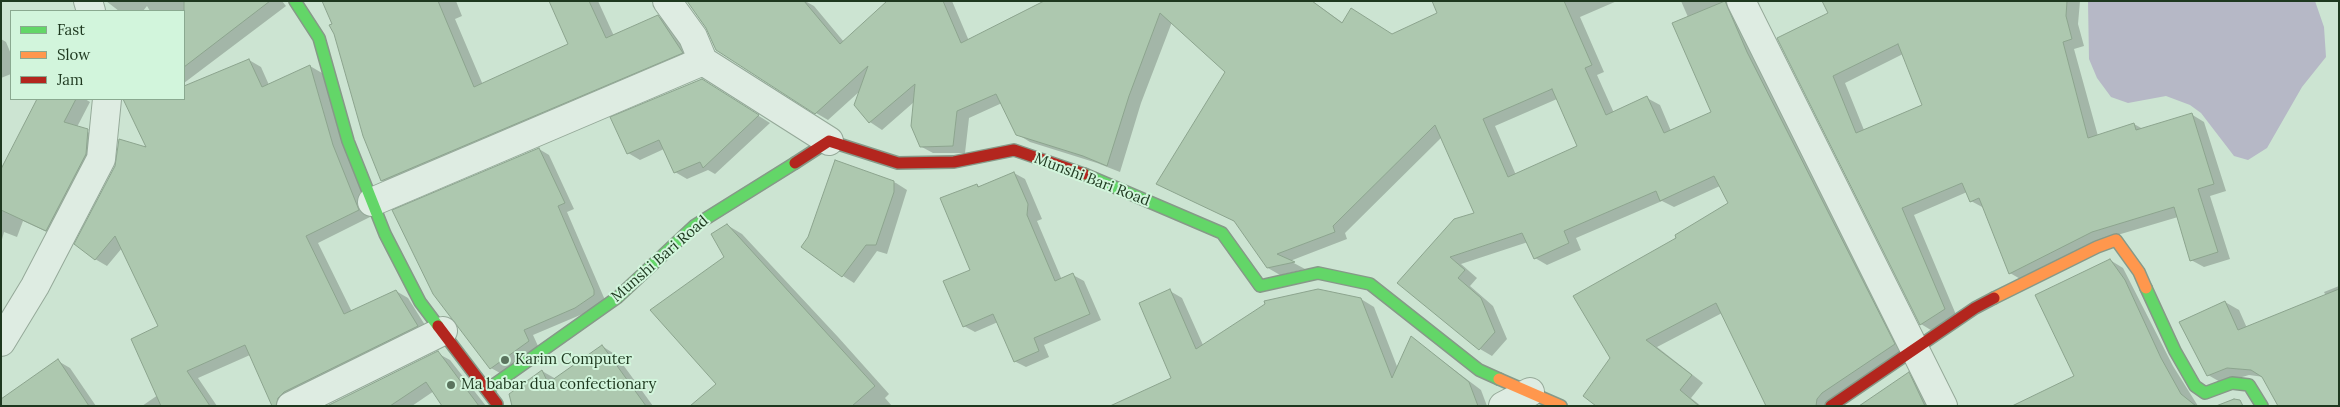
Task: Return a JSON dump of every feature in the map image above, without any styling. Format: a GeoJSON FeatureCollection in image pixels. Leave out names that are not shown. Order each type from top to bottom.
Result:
{"type":"FeatureCollection","features":[{"type":"Feature","properties":{"kind":"street"},"geometry":{"type":"LineString","coordinates":[[295,1],[319,38],[348,141],[385,234],[420,302],[488,390],[498,406]]}},
{"type":"Feature","properties":{"kind":"street"},"geometry":{"type":"LineString","coordinates":[[667,1],[693,37],[703,61],[829,141]]}},
{"type":"Feature","properties":{"kind":"street"},"geometry":{"type":"LineString","coordinates":[[1741,1],[1943,406]]}},
{"type":"Feature","properties":{"kind":"street"},"geometry":{"type":"LineString","coordinates":[[372,202],[703,61]]}},
{"type":"Feature","properties":{"kind":"street"},"geometry":{"type":"LineString","coordinates":[[1,342],[35,286],[101,158],[107,100]]}},
{"type":"Feature","properties":{"kind":"street","name":"Munshi Bari Road"},"geometry":{"type":"LineString","coordinates":[[488,390],[618,296],[694,226],[829,141],[898,163],[954,162],[1014,150],[1078,171],[1222,233],[1260,286],[1318,273],[1370,284],[1479,370],[1561,406]]}},
{"type":"Feature","properties":{"kind":"street"},"geometry":{"type":"LineString","coordinates":[[1831,406],[1975,308],[2097,247],[2116,240],[2139,272],[2175,351],[2195,386],[2205,393],[2232,383],[2249,385],[2262,406]]}},
{"type":"Feature","properties":{"kind":"street"},"geometry":{"type":"LineString","coordinates":[[291,406],[443,331]]}},
{"type":"Feature","properties":{"kind":"street"},"geometry":{"type":"LineString","coordinates":[[1503,406],[1530,392]]}},
{"type":"Feature","properties":{"kind":"shaded area"},"geometry":{"type":"Polygon","coordinates":[[[2088,1],[2315,1],[2324,27],[2326,57],[2302,87],[2267,148],[2248,160],[2234,156],[2201,113],[2190,105],[2166,96],[2128,103],[2111,97],[2097,78],[2089,59],[2088,1]]]}},
{"type":"Feature","properties":{"kind":"building"},"geometry":{"type":"Polygon","coordinates":[[[184,1],[270,1],[185,66],[184,1]]]}},
{"type":"Feature","properties":{"kind":"building"},"geometry":{"type":"Polygon","coordinates":[[[322,1],[438,1],[474,87],[568,44],[549,1],[589,1],[606,38],[658,15],[683,53],[381,181],[363,136],[334,34],[329,25],[332,24],[322,1]]]}},
{"type":"Feature","properties":{"kind":"building"},"geometry":{"type":"Polygon","coordinates":[[[687,1],[804,1],[840,44],[887,1],[943,1],[961,43],[1044,1],[1312,1],[1342,23],[1351,8],[1392,34],[1437,13],[1432,1],[1564,1],[1592,65],[1585,68],[1606,115],[1647,96],[1664,133],[1711,112],[1672,23],[1725,1],[1747,52],[1895,344],[1822,393],[1817,399],[1816,406],[1766,406],[1716,303],[1646,340],[1692,375],[1680,390],[1699,406],[1596,406],[1583,396],[1610,358],[1573,296],[1676,238],[1675,235],[1728,203],[1714,176],[1660,201],[1656,191],[1564,231],[1569,243],[1534,259],[1522,233],[1450,257],[1465,270],[1458,278],[1481,298],[1495,332],[1479,350],[1397,283],[1454,219],[1474,213],[1435,125],[1333,226],[1335,232],[1277,254],[1295,262],[1267,268],[1234,221],[1156,184],[1225,72],[1160,13],[1129,96],[1107,166],[1083,156],[1016,135],[996,94],[957,111],[953,146],[920,147],[911,126],[915,84],[869,123],[854,105],[868,66],[815,114],[716,50],[706,28],[687,1]],[[1552,89],[1483,119],[1508,177],[1577,146],[1552,89]]]}},
{"type":"Feature","properties":{"kind":"building"},"geometry":{"type":"Polygon","coordinates":[[[1822,1],[2067,1],[2066,16],[2072,39],[2063,42],[2088,138],[2134,123],[2136,130],[2192,113],[2214,184],[2198,189],[2218,252],[2190,261],[2174,207],[2092,232],[2009,274],[1979,198],[1970,202],[1962,183],[1902,208],[1945,309],[1920,325],[1777,38],[1828,13],[1822,1]],[[1898,44],[1833,76],[1856,133],[1922,105],[1898,44]]]}},
{"type":"Feature","properties":{"kind":"building"},"geometry":{"type":"Polygon","coordinates":[[[249,59],[262,87],[310,65],[333,145],[359,210],[306,236],[344,314],[396,290],[418,326],[284,392],[278,398],[276,406],[272,406],[245,345],[187,371],[210,406],[161,406],[131,339],[158,326],[115,236],[95,260],[74,244],[115,166],[119,139],[146,147],[123,100],[185,100],[185,86],[249,59]]]}},
{"type":"Feature","properties":{"kind":"building"},"geometry":{"type":"Polygon","coordinates":[[[702,79],[759,115],[703,168],[700,162],[674,173],[659,140],[627,154],[610,117],[702,79]]]}},
{"type":"Feature","properties":{"kind":"building"},"geometry":{"type":"Polygon","coordinates":[[[36,100],[75,100],[64,122],[88,129],[86,154],[46,231],[1,210],[1,169],[36,100]]]}},
{"type":"Feature","properties":{"kind":"building"},"geometry":{"type":"Polygon","coordinates":[[[539,148],[565,203],[558,206],[594,290],[594,295],[575,308],[524,330],[529,341],[490,369],[433,294],[392,210],[539,148]]]}},
{"type":"Feature","properties":{"kind":"building"},"geometry":{"type":"Polygon","coordinates":[[[835,160],[894,181],[894,192],[876,245],[866,245],[842,277],[801,247],[808,237],[835,160]]]}},
{"type":"Feature","properties":{"kind":"building"},"geometry":{"type":"Polygon","coordinates":[[[1014,172],[1028,204],[1027,215],[1055,281],[1073,273],[1090,314],[1034,338],[1039,351],[1014,362],[993,314],[963,327],[943,281],[970,270],[940,198],[977,184],[978,187],[1014,172]]]}},
{"type":"Feature","properties":{"kind":"building"},"geometry":{"type":"Polygon","coordinates":[[[727,224],[875,386],[852,406],[690,406],[716,384],[650,310],[724,257],[711,234],[727,224]]]}},
{"type":"Feature","properties":{"kind":"building"},"geometry":{"type":"Polygon","coordinates":[[[2110,259],[2125,280],[2161,358],[2181,394],[2196,406],[2012,406],[2074,376],[2035,295],[2110,259]]]}},
{"type":"Feature","properties":{"kind":"building"},"geometry":{"type":"Polygon","coordinates":[[[1170,289],[1196,349],[1265,304],[1264,301],[1318,289],[1361,298],[1392,378],[1411,336],[1469,382],[1478,406],[1110,406],[1171,378],[1139,303],[1170,289]]]}},
{"type":"Feature","properties":{"kind":"building"},"geometry":{"type":"Polygon","coordinates":[[[2339,289],[2339,406],[2278,406],[2262,377],[2251,370],[2227,368],[2207,376],[2179,322],[2225,301],[2238,330],[2339,289]]]}},
{"type":"Feature","properties":{"kind":"building"},"geometry":{"type":"Polygon","coordinates":[[[602,345],[646,406],[512,406],[509,394],[542,370],[548,383],[602,345]]]}},
{"type":"Feature","properties":{"kind":"building"},"geometry":{"type":"Polygon","coordinates":[[[438,351],[479,406],[442,406],[426,382],[390,406],[327,406],[438,351]]]}},
{"type":"Feature","properties":{"kind":"building"},"geometry":{"type":"Polygon","coordinates":[[[58,359],[89,406],[1,406],[1,399],[58,359]]]}},
{"type":"Feature","properties":{"kind":"building"},"geometry":{"type":"Polygon","coordinates":[[[1909,372],[1925,406],[1859,406],[1909,372]]]}},
{"type":"Feature","properties":{"kind":"building"},"geometry":{"type":"Polygon","coordinates":[[[2234,399],[2240,400],[2243,406],[2216,406],[2234,399]]]}},
{"type":"Feature","properties":{"kind":"traffic: fast"},"geometry":{"type":"LineString","coordinates":[[295,1],[319,38],[348,141],[385,234],[420,302],[438,326]]}},
{"type":"Feature","properties":{"kind":"traffic: fast"},"geometry":{"type":"LineString","coordinates":[[488,389],[618,297],[694,226],[795,163]]}},
{"type":"Feature","properties":{"kind":"traffic: fast"},"geometry":{"type":"LineString","coordinates":[[1084,174],[1222,233],[1260,286],[1318,273],[1370,284],[1479,370],[1499,379]]}},
{"type":"Feature","properties":{"kind":"traffic: fast"},"geometry":{"type":"LineString","coordinates":[[2146,288],[2175,351],[2195,386],[2205,393],[2232,383],[2249,385],[2262,406]]}},
{"type":"Feature","properties":{"kind":"traffic: slow"},"geometry":{"type":"LineString","coordinates":[[1994,298],[2097,247],[2116,240],[2139,272],[2146,288]]}},
{"type":"Feature","properties":{"kind":"traffic: slow"},"geometry":{"type":"LineString","coordinates":[[1499,379],[1561,406]]}},
{"type":"Feature","properties":{"kind":"traffic: jam"},"geometry":{"type":"LineString","coordinates":[[795,163],[829,141],[898,163],[954,162],[1014,150],[1084,174]]}},
{"type":"Feature","properties":{"kind":"traffic: jam"},"geometry":{"type":"LineString","coordinates":[[1831,406],[1975,308],[1994,298]]}},
{"type":"Feature","properties":{"kind":"traffic: jam"},"geometry":{"type":"LineString","coordinates":[[438,326],[497,404]]}},
{"type":"Feature","properties":{"kind":"place","name":"Karim Computer"},"geometry":{"type":"Point","coordinates":[505,360]}},
{"type":"Feature","properties":{"kind":"place","name":"Ma babar dua confectionary"},"geometry":{"type":"Point","coordinates":[451,385]}}]}
